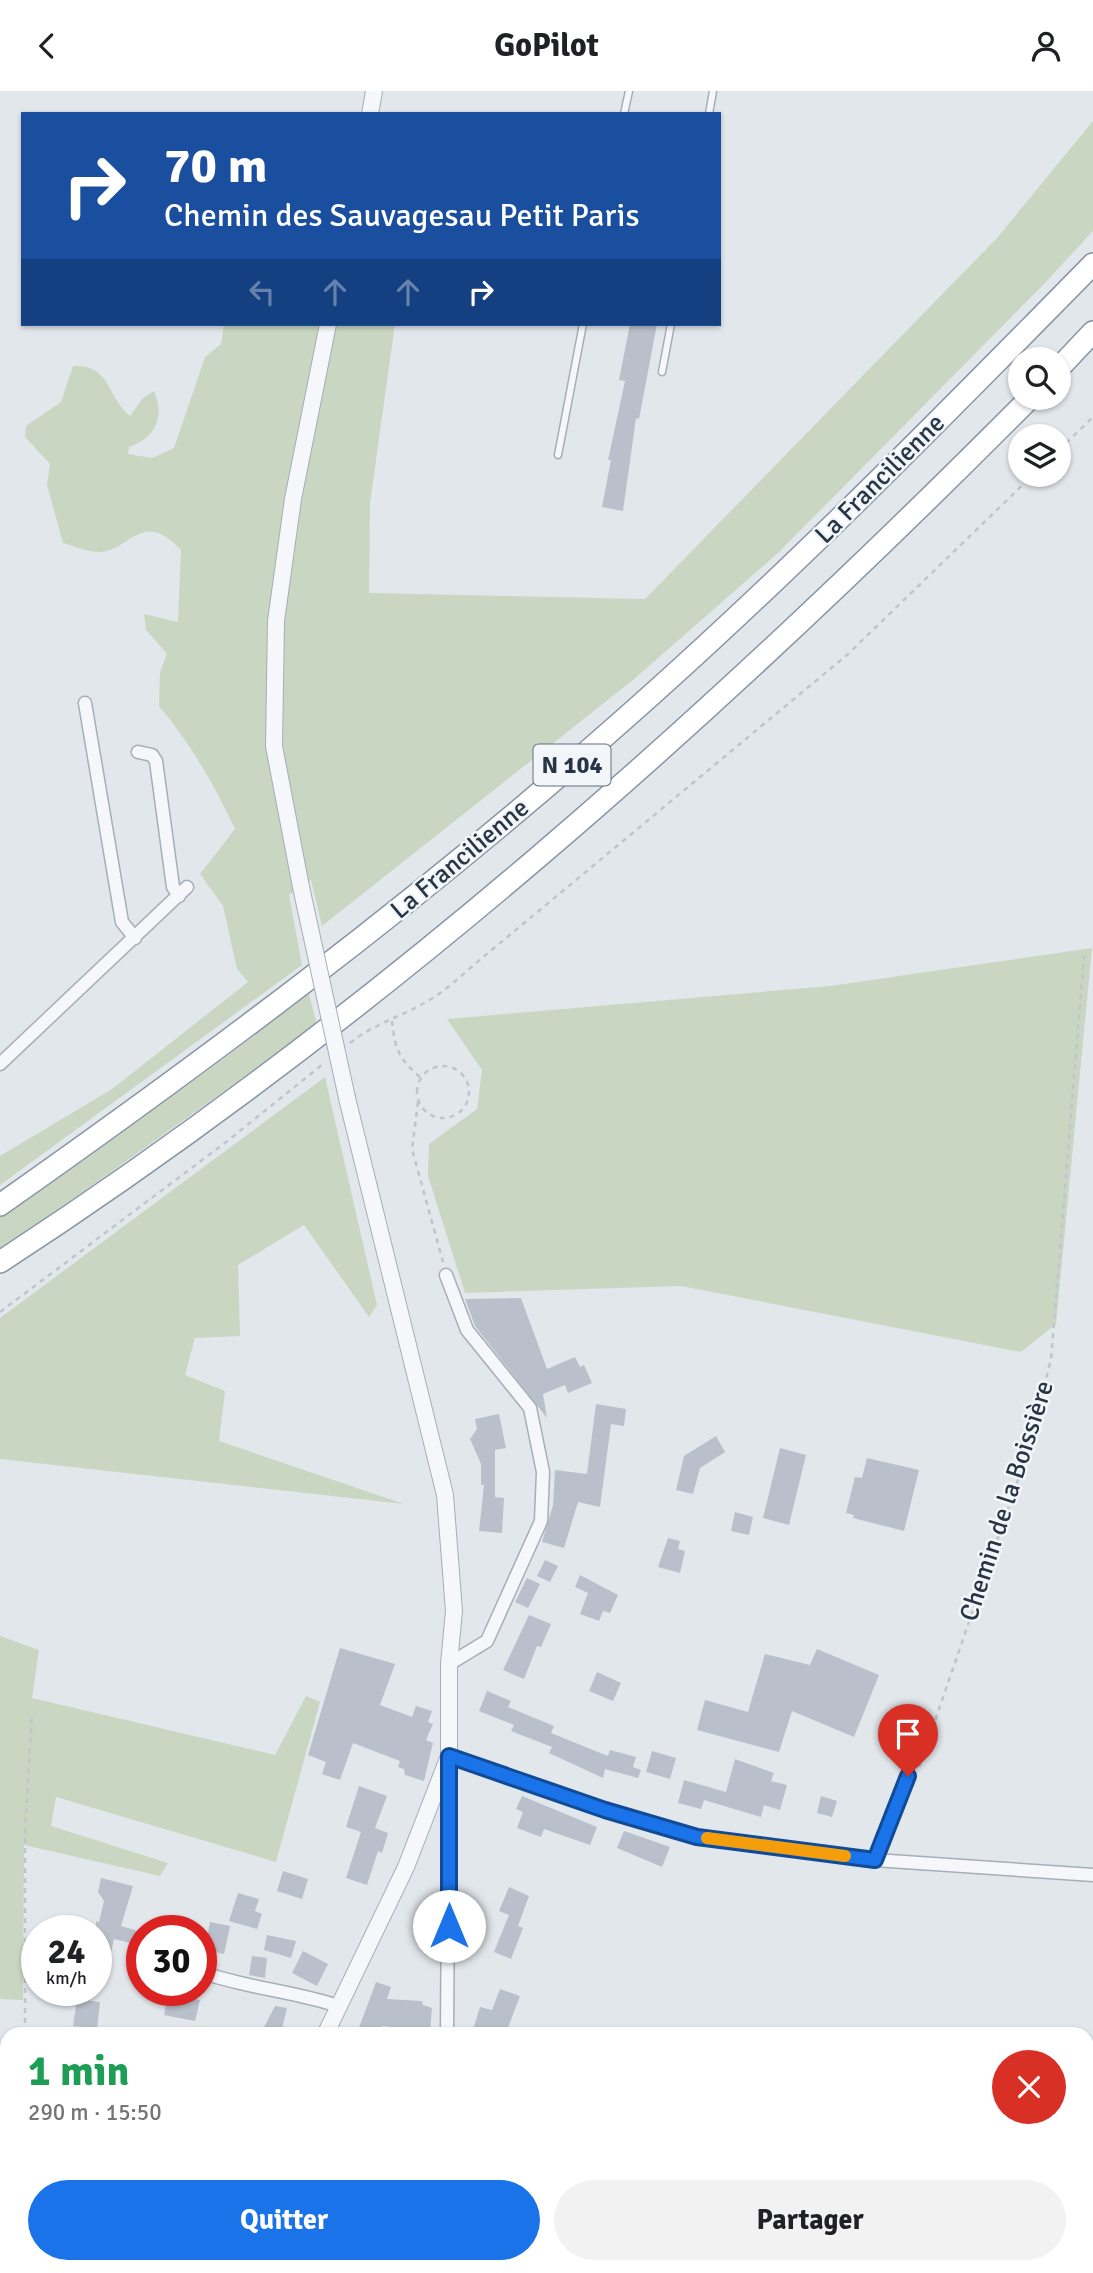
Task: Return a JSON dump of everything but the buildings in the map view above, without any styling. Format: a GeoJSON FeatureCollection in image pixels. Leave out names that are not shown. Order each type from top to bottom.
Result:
{"type":"FeatureCollection","features":[{"type":"Feature","properties":{"kind":"highway","name":"La Francilienne"},"geometry":{"type":"LineString","coordinates":[[0,1205],[231,1040],[357,944],[597,744],[802,557],[1093,264]]}},
{"type":"Feature","properties":{"kind":"highway"},"geometry":{"type":"LineString","coordinates":[[1071,355],[1093,332]]}},
{"type":"Feature","properties":{"kind":"highway","name":"La Francilienne"},"geometry":{"type":"LineString","coordinates":[[0,1262],[263,1076],[519,873],[750,670],[1018,410]]}},
{"type":"Feature","properties":{"kind":"street"},"geometry":{"type":"LineString","coordinates":[[370,112],[374,91]]}},
{"type":"Feature","properties":{"kind":"street"},"geometry":{"type":"LineString","coordinates":[[328,326],[293,499],[276,621],[274,745],[347,1098],[445,1495],[454,1576],[449,1664],[447,2027]]}},
{"type":"Feature","properties":{"kind":"street"},"geometry":{"type":"LineString","coordinates":[[85,703],[122,922],[135,938]]}},
{"type":"Feature","properties":{"kind":"street"},"geometry":{"type":"LineString","coordinates":[[0,1064],[183,891],[173,887],[156,761],[152,755],[138,752]]}},
{"type":"Feature","properties":{"kind":"street"},"geometry":{"type":"LineString","coordinates":[[446,1275],[467,1330],[530,1408],[543,1472],[541,1521],[487,1641],[449,1664]]}},
{"type":"Feature","properties":{"kind":"street"},"geometry":{"type":"LineString","coordinates":[[449,1756],[605,1810],[697,1837],[875,1860],[1093,1875]]}},
{"type":"Feature","properties":{"kind":"street"},"geometry":{"type":"LineString","coordinates":[[329,2027],[406,1867],[449,1756]]}},
{"type":"Feature","properties":{"kind":"street"},"geometry":{"type":"LineString","coordinates":[[875,1860],[908,1776]]}},
{"type":"Feature","properties":{"kind":"street"},"geometry":{"type":"LineString","coordinates":[[217,1978],[314,1998],[338,2006]]}},
{"type":"Feature","properties":{"kind":"lane"},"geometry":{"type":"LineString","coordinates":[[624,112],[629,91]]}},
{"type":"Feature","properties":{"kind":"lane"},"geometry":{"type":"LineString","coordinates":[[709,112],[713,91]]}},
{"type":"Feature","properties":{"kind":"lane"},"geometry":{"type":"LineString","coordinates":[[558,455],[583,326]]}},
{"type":"Feature","properties":{"kind":"lane"},"geometry":{"type":"LineString","coordinates":[[662,372],[671,326]]}},
{"type":"Feature","properties":{"kind":"path"},"geometry":{"type":"LineString","coordinates":[[1071,438],[1093,417]]}},
{"type":"Feature","properties":{"kind":"path"},"geometry":{"type":"LineString","coordinates":[[344,1048],[365,1032],[431,1000],[846,655],[1020,487]]}},
{"type":"Feature","properties":{"kind":"path","name":"Chemin de la Boissière"},"geometry":{"type":"LineString","coordinates":[[908,1776],[916,1774],[1003,1527],[1042,1402],[1051,1359],[1084,956]]}},
{"type":"Feature","properties":{"kind":"path"},"geometry":{"type":"LineString","coordinates":[[392,1021],[394,1043],[402,1062],[421,1078]]}},
{"type":"Feature","properties":{"kind":"path"},"geometry":{"type":"LineString","coordinates":[[0,1312],[230,1139],[333,1056]]}},
{"type":"Feature","properties":{"kind":"path"},"geometry":{"type":"LineString","coordinates":[[418,1102],[430,1115],[447,1118],[463,1109],[469,1093],[464,1077],[450,1067],[434,1068],[421,1078],[417,1086],[418,1102],[412,1149],[446,1275]]}},
{"type":"Feature","properties":{"kind":"path"},"geometry":{"type":"LineString","coordinates":[[25,2027],[25,1819],[32,1714]]}},
{"type":"Feature","properties":{"kind":"green space"},"geometry":{"type":"Polygon","coordinates":[[[1093,121],[1093,231],[778,553],[633,680],[322,926],[311,880],[289,895],[302,965],[0,1185],[0,1156],[112,1089],[248,982],[237,969],[223,906],[200,874],[235,829],[201,765],[159,706],[160,672],[167,654],[146,630],[144,614],[178,622],[181,550],[157,532],[138,534],[112,549],[101,552],[63,543],[47,485],[50,464],[25,437],[26,426],[61,402],[73,366],[95,370],[130,416],[143,398],[154,391],[159,409],[156,425],[146,438],[129,447],[128,454],[152,458],[174,448],[205,357],[221,344],[224,326],[395,326],[370,503],[369,593],[645,599],[997,238],[1093,121]]]}},
{"type":"Feature","properties":{"kind":"green space"},"geometry":{"type":"Polygon","coordinates":[[[1092,948],[1056,1324],[1021,1352],[681,1286],[465,1293],[428,1176],[429,1144],[477,1109],[482,1070],[447,1019],[830,986],[1092,948]]]}},
{"type":"Feature","properties":{"kind":"green space"},"geometry":{"type":"Polygon","coordinates":[[[309,994],[317,1025],[0,1251],[0,1217],[210,1069],[309,994]]]}},
{"type":"Feature","properties":{"kind":"green space"},"geometry":{"type":"Polygon","coordinates":[[[325,1077],[377,1305],[369,1317],[304,1225],[238,1265],[240,1336],[195,1338],[185,1375],[225,1391],[219,1441],[404,1504],[0,1459],[0,1318],[325,1077]]]}},
{"type":"Feature","properties":{"kind":"green space"},"geometry":{"type":"Polygon","coordinates":[[[0,1636],[39,1650],[32,1698],[275,1755],[306,1696],[320,1702],[276,1862],[56,1797],[51,1826],[168,1863],[160,1876],[24,1845],[21,2000],[0,1999],[0,1636]]]}},
{"type":"Feature","properties":{"kind":"slow traffic"},"geometry":{"type":"LineString","coordinates":[[707,1838],[845,1856]]}},
{"type":"Feature","properties":{"kind":"route"},"geometry":{"type":"LineString","coordinates":[[449,1926],[449,1756],[605,1810],[697,1837],[875,1860],[908,1776]]}}]}
